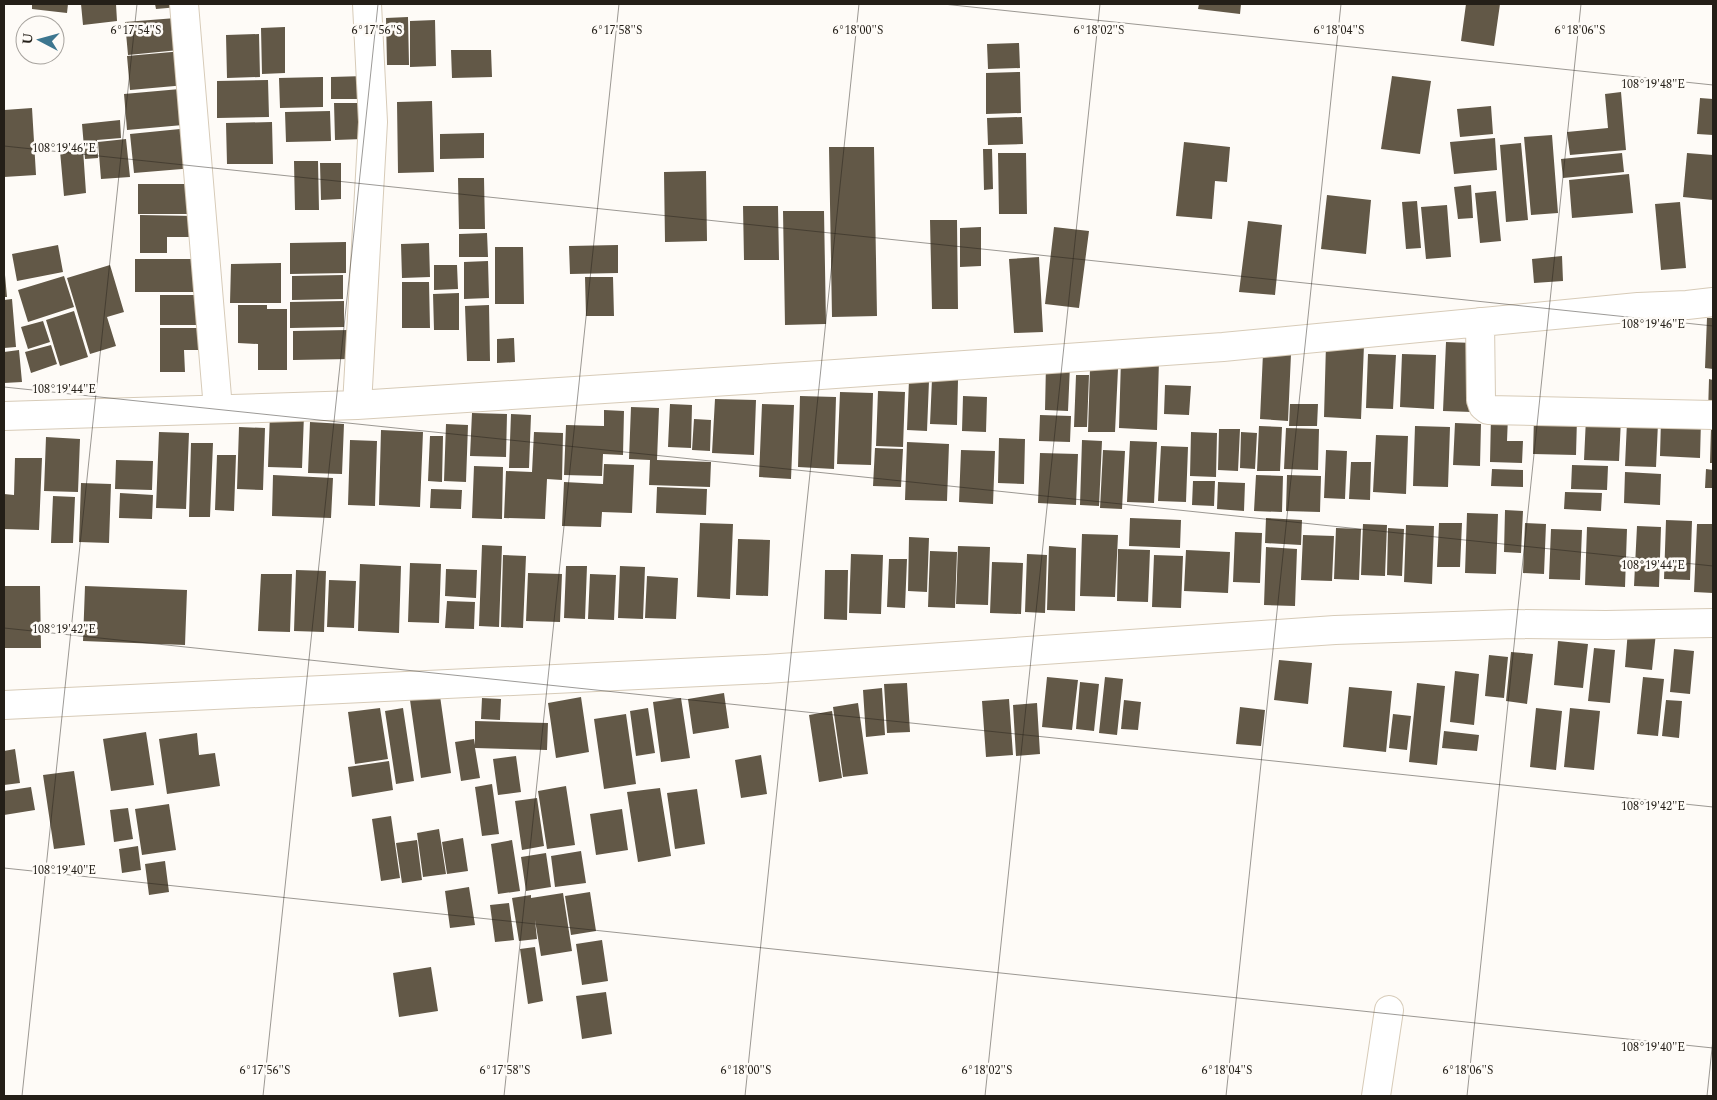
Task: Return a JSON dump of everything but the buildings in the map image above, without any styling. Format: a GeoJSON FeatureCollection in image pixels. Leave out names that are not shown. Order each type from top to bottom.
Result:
{"type":"FeatureCollection","features":[{"type":"Feature","properties":{"kind":"street"},"geometry":{"type":"LineString","coordinates":[[184,4],[218,409]]}},
{"type":"Feature","properties":{"kind":"street"},"geometry":{"type":"LineString","coordinates":[[357,405],[373,122],[367,4]]}},
{"type":"Feature","properties":{"kind":"street"},"geometry":{"type":"LineString","coordinates":[[4,416],[357,405],[1223,348],[1638,306],[1687,305],[1713,302]]}},
{"type":"Feature","properties":{"kind":"street"},"geometry":{"type":"LineString","coordinates":[[1480,322],[1482,400],[1483,406],[1488,410],[1713,415]]}},
{"type":"Feature","properties":{"kind":"street"},"geometry":{"type":"LineString","coordinates":[[4,705],[766,669],[1335,630],[1512,624],[1713,623]]}},
{"type":"Feature","properties":{"kind":"street"},"geometry":{"type":"LineString","coordinates":[[1376,1096],[1389,1010]]}}]}
